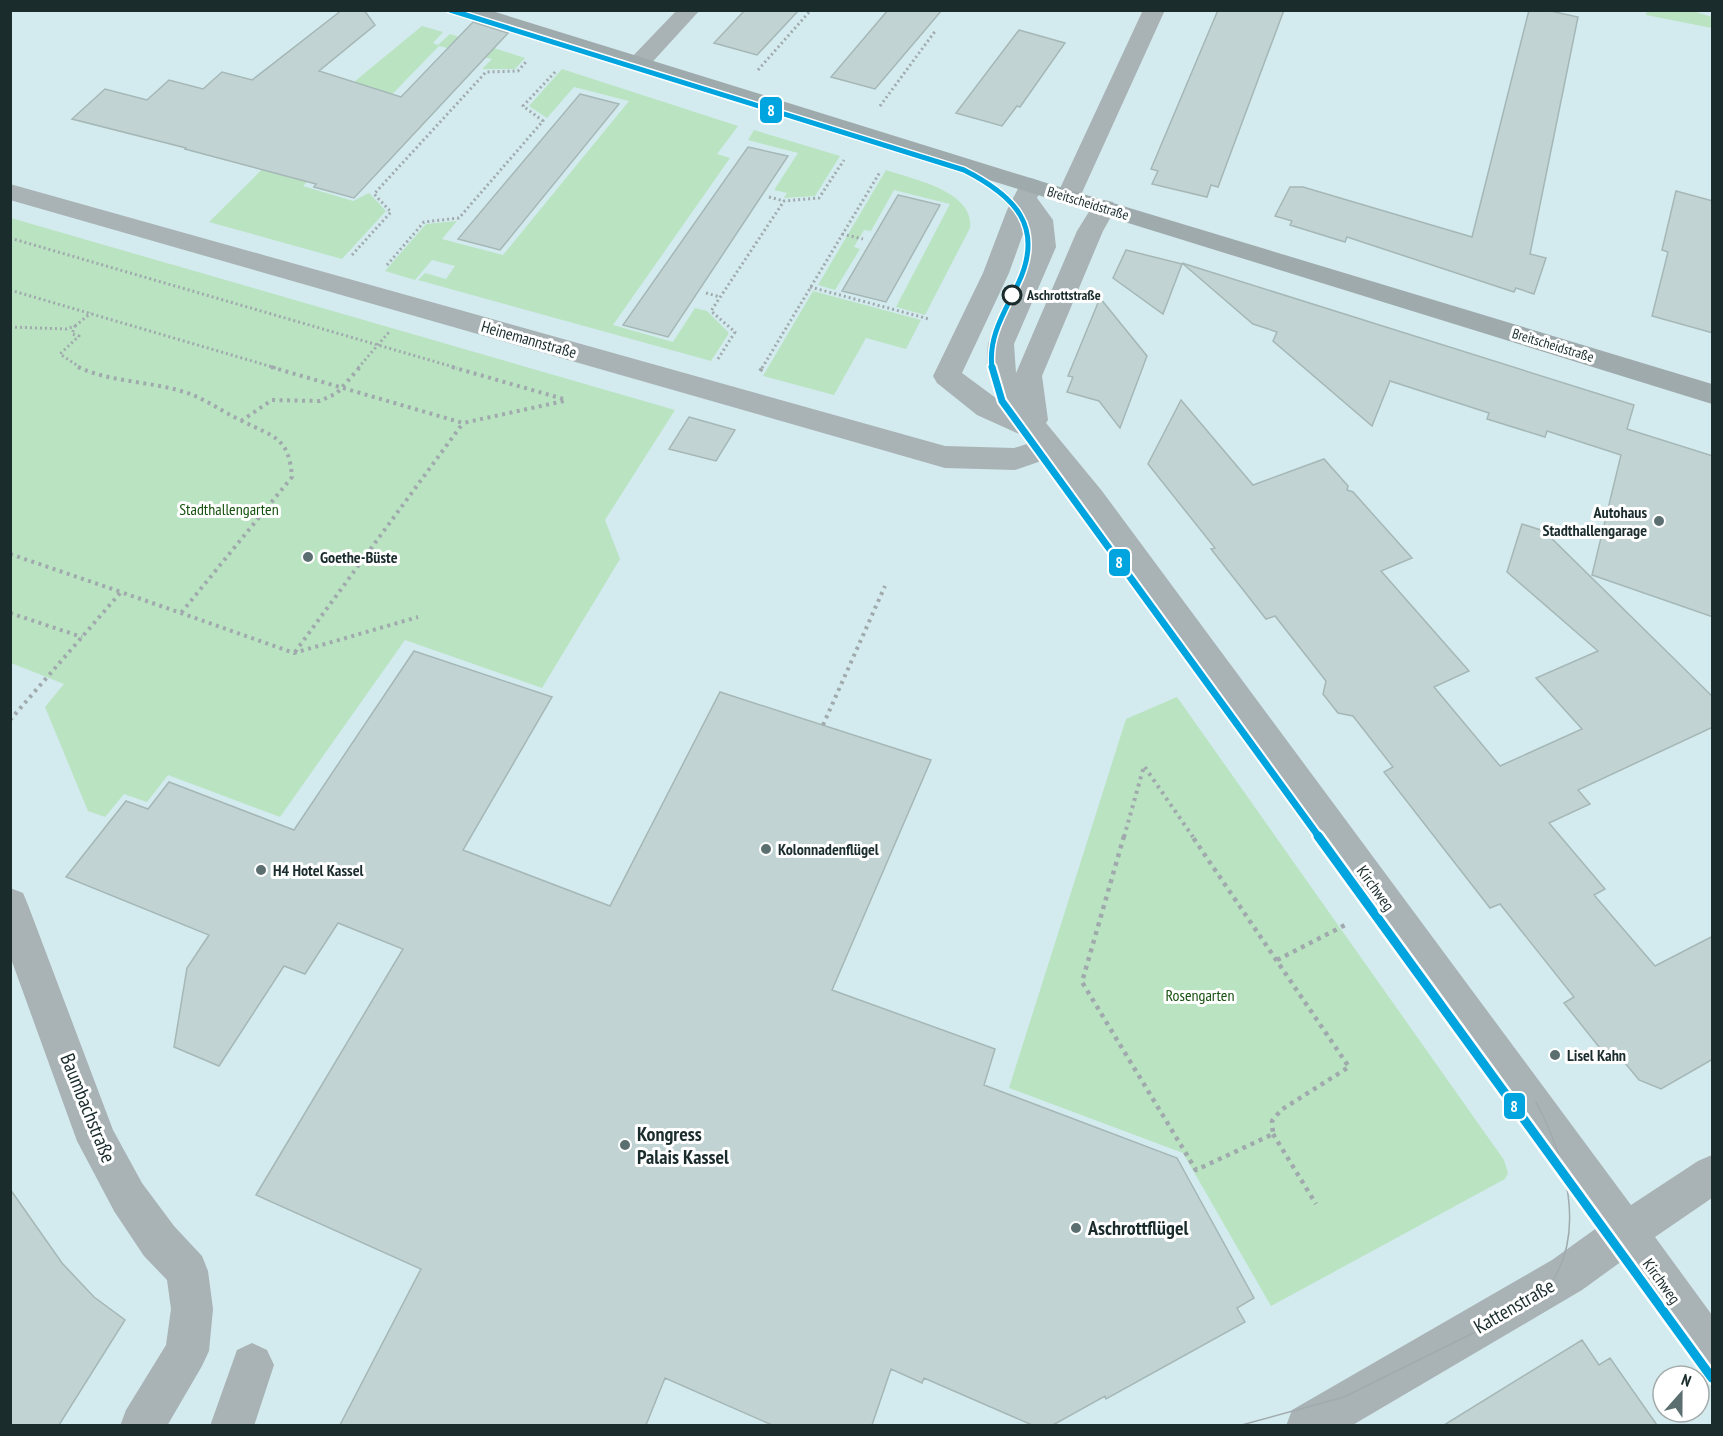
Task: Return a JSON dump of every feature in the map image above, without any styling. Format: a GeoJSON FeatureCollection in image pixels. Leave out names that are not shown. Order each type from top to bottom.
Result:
{"type":"FeatureCollection","features":[{"type":"Feature","properties":{"kind":"main road","name":"Breitscheidstraße"},"geometry":{"type":"LineString","coordinates":[[465,10],[638,64],[1028,192],[1068,197],[1713,394]]}},
{"type":"Feature","properties":{"kind":"street"},"geometry":{"type":"LineString","coordinates":[[638,64],[690,10]]}},
{"type":"Feature","properties":{"kind":"street"},"geometry":{"type":"LineString","coordinates":[[1068,197],[1154,10]]}},
{"type":"Feature","properties":{"kind":"street","name":"Heinemannstraße"},"geometry":{"type":"LineString","coordinates":[[10,192],[945,457],[1015,459],[1043,439]]}},
{"type":"Feature","properties":{"kind":"street"},"geometry":{"type":"LineString","coordinates":[[1028,192],[996,273],[947,376],[987,408],[1043,439]]}},
{"type":"Feature","properties":{"kind":"street","name":"Kirchweg"},"geometry":{"type":"LineString","coordinates":[[1028,192],[1041,218],[1044,230],[1043,247],[1001,344],[1000,359],[1003,381],[1043,439],[1113,528],[1713,1350]]}},
{"type":"Feature","properties":{"kind":"street"},"geometry":{"type":"LineString","coordinates":[[1043,439],[1028,376],[1090,231],[1104,208]]}},
{"type":"Feature","properties":{"kind":"street","name":"Baumbachstraße"},"geometry":{"type":"LineString","coordinates":[[10,905],[97,1140],[134,1206],[159,1241],[187,1271],[192,1309],[187,1351],[142,1425]]}},
{"type":"Feature","properties":{"kind":"street","name":"Kattenstraße"},"geometry":{"type":"LineString","coordinates":[[1308,1425],[1567,1275],[1626,1232],[1713,1175]]}},
{"type":"Feature","properties":{"kind":"street"},"geometry":{"type":"LineString","coordinates":[[232,1425],[252,1365]]}},
{"type":"Feature","properties":{"kind":"path"},"geometry":{"type":"LineString","coordinates":[[758,70],[811,10]]}},
{"type":"Feature","properties":{"kind":"path"},"geometry":{"type":"LineString","coordinates":[[879,107],[936,30]]}},
{"type":"Feature","properties":{"kind":"path"},"geometry":{"type":"LineString","coordinates":[[347,261],[391,212],[374,195],[382,186],[486,72],[518,71],[550,37]]}},
{"type":"Feature","properties":{"kind":"path"},"geometry":{"type":"LineString","coordinates":[[382,270],[423,222],[459,218],[543,121],[524,106],[579,45]]}},
{"type":"Feature","properties":{"kind":"path"},"geometry":{"type":"LineString","coordinates":[[769,197],[784,201],[819,198],[849,152]]}},
{"type":"Feature","properties":{"kind":"path"},"geometry":{"type":"LineString","coordinates":[[758,374],[885,163]]}},
{"type":"Feature","properties":{"kind":"path"},"geometry":{"type":"LineString","coordinates":[[715,363],[735,332],[711,311],[784,201]]}},
{"type":"Feature","properties":{"kind":"path"},"geometry":{"type":"LineString","coordinates":[[842,234],[863,239]]}},
{"type":"Feature","properties":{"kind":"path"},"geometry":{"type":"LineString","coordinates":[[10,238],[567,400],[464,423],[10,290]]}},
{"type":"Feature","properties":{"kind":"path"},"geometry":{"type":"LineString","coordinates":[[810,287],[929,319]]}},
{"type":"Feature","properties":{"kind":"path"},"geometry":{"type":"LineString","coordinates":[[706,293],[720,297]]}},
{"type":"Feature","properties":{"kind":"path"},"geometry":{"type":"LineString","coordinates":[[10,327],[66,329],[75,326],[92,313]]}},
{"type":"Feature","properties":{"kind":"path"},"geometry":{"type":"LineString","coordinates":[[75,326],[72,334],[79,336],[60,354],[72,365],[100,375],[150,382],[183,391],[281,440],[292,456],[292,477],[181,613]]}},
{"type":"Feature","properties":{"kind":"path"},"geometry":{"type":"LineString","coordinates":[[240,421],[272,400],[320,400],[342,387],[393,327]]}},
{"type":"Feature","properties":{"kind":"path"},"geometry":{"type":"LineString","coordinates":[[294,653],[464,423]]}},
{"type":"Feature","properties":{"kind":"path"},"geometry":{"type":"LineString","coordinates":[[10,554],[294,653],[418,617]]}},
{"type":"Feature","properties":{"kind":"path"},"geometry":{"type":"LineString","coordinates":[[823,725],[885,586]]}},
{"type":"Feature","properties":{"kind":"path"},"geometry":{"type":"LineString","coordinates":[[10,720],[121,592]]}},
{"type":"Feature","properties":{"kind":"path"},"geometry":{"type":"LineString","coordinates":[[10,613],[82,638]]}},
{"type":"Feature","properties":{"kind":"path"},"geometry":{"type":"LineString","coordinates":[[1273,1134],[1196,1170],[1082,982],[1144,766],[1349,1067],[1281,1110],[1272,1121],[1273,1134],[1316,1204]]}},
{"type":"Feature","properties":{"kind":"path"},"geometry":{"type":"LineString","coordinates":[[1276,960],[1349,923]]}},
{"type":"Feature","properties":{"kind":"green space"},"geometry":{"type":"Polygon","coordinates":[[[1647,11],[1693,11],[1712,17],[1712,28],[1646,15],[1647,11]]]}},
{"type":"Feature","properties":{"kind":"green space"},"geometry":{"type":"Polygon","coordinates":[[[422,26],[443,32],[433,43],[438,45],[450,34],[525,58],[515,69],[482,69],[492,59],[439,46],[303,186],[353,201],[369,193],[386,211],[342,259],[209,222],[332,100],[422,26]]]}},
{"type":"Feature","properties":{"kind":"green space"},"geometry":{"type":"Polygon","coordinates":[[[562,69],[738,126],[717,154],[730,158],[613,325],[673,342],[695,308],[707,311],[729,333],[711,361],[418,280],[425,273],[446,279],[455,266],[432,260],[415,280],[385,271],[426,224],[457,221],[442,239],[503,255],[629,101],[574,87],[547,118],[529,106],[562,69]]]}},
{"type":"Feature","properties":{"kind":"green space"},"geometry":{"type":"Polygon","coordinates":[[[754,130],[840,156],[815,196],[784,198],[787,193],[774,190],[798,153],[748,140],[754,130]]]}},
{"type":"Feature","properties":{"kind":"green space"},"geometry":{"type":"Polygon","coordinates":[[[886,170],[940,188],[963,205],[969,215],[970,228],[925,315],[896,307],[950,204],[894,190],[871,231],[864,230],[854,247],[860,249],[835,290],[818,285],[886,170]]]}},
{"type":"Feature","properties":{"kind":"green space","name":"Stadthallengarten"},"geometry":{"type":"Polygon","coordinates":[[[11,218],[675,410],[605,520],[620,559],[542,688],[405,640],[280,817],[168,775],[147,802],[124,794],[105,817],[88,811],[45,707],[64,684],[11,663],[11,218]]]}},
{"type":"Feature","properties":{"kind":"green space"},"geometry":{"type":"Polygon","coordinates":[[[813,291],[921,320],[906,349],[866,338],[834,395],[763,376],[813,291]]]}},
{"type":"Feature","properties":{"kind":"green space","name":"Rosengarten"},"geometry":{"type":"Polygon","coordinates":[[[1177,697],[1504,1160],[1508,1173],[1505,1179],[1271,1306],[1183,1153],[1009,1088],[1126,719],[1177,697]]]}},
{"type":"Feature","properties":{"kind":"building"},"geometry":{"type":"Polygon","coordinates":[[[342,10],[364,10],[375,25],[319,71],[401,97],[473,22],[508,33],[354,198],[314,187],[316,184],[72,119],[105,89],[147,100],[169,80],[203,89],[222,72],[252,80],[342,10]]]}},
{"type":"Feature","properties":{"kind":"building"},"geometry":{"type":"Polygon","coordinates":[[[745,10],[799,10],[757,55],[714,43],[745,10]]]}},
{"type":"Feature","properties":{"kind":"building"},"geometry":{"type":"Polygon","coordinates":[[[888,10],[942,10],[875,89],[831,77],[888,10]]]}},
{"type":"Feature","properties":{"kind":"building"},"geometry":{"type":"Polygon","coordinates":[[[1218,10],[1284,10],[1218,187],[1211,185],[1207,197],[1152,184],[1158,171],[1151,169],[1218,10]]]}},
{"type":"Feature","properties":{"kind":"building"},"geometry":{"type":"Polygon","coordinates":[[[1529,10],[1546,10],[1578,17],[1530,254],[1546,258],[1534,294],[1516,288],[1514,292],[1347,237],[1345,242],[1290,225],[1292,221],[1275,216],[1290,187],[1303,187],[1472,237],[1529,10]]]}},
{"type":"Feature","properties":{"kind":"building"},"geometry":{"type":"Polygon","coordinates":[[[1019,30],[1065,43],[1020,107],[1017,106],[1002,126],[956,113],[1019,30]]]}},
{"type":"Feature","properties":{"kind":"building"},"geometry":{"type":"Polygon","coordinates":[[[580,94],[619,104],[500,250],[458,239],[580,94]]]}},
{"type":"Feature","properties":{"kind":"building"},"geometry":{"type":"Polygon","coordinates":[[[748,147],[788,156],[668,337],[623,325],[748,147]]]}},
{"type":"Feature","properties":{"kind":"building"},"geometry":{"type":"Polygon","coordinates":[[[1676,191],[1713,201],[1713,333],[1652,316],[1668,252],[1662,250],[1676,191]]]}},
{"type":"Feature","properties":{"kind":"building"},"geometry":{"type":"Polygon","coordinates":[[[898,195],[940,205],[886,302],[842,291],[898,195]]]}},
{"type":"Feature","properties":{"kind":"building"},"geometry":{"type":"Polygon","coordinates":[[[1126,250],[1182,264],[1163,314],[1113,278],[1126,250]]]}},
{"type":"Feature","properties":{"kind":"building"},"geometry":{"type":"Polygon","coordinates":[[[1182,263],[1634,405],[1627,429],[1713,456],[1713,617],[1592,575],[1621,455],[1547,431],[1545,437],[1487,419],[1489,413],[1390,381],[1372,426],[1273,341],[1277,332],[1253,324],[1182,263]]]}},
{"type":"Feature","properties":{"kind":"building"},"geometry":{"type":"Polygon","coordinates":[[[1100,298],[1147,356],[1120,428],[1099,401],[1067,392],[1073,377],[1068,376],[1100,298]]]}},
{"type":"Feature","properties":{"kind":"building"},"geometry":{"type":"Polygon","coordinates":[[[1181,400],[1253,485],[1324,459],[1348,486],[1347,490],[1353,492],[1412,558],[1381,571],[1469,671],[1434,687],[1500,766],[1582,729],[1536,678],[1598,651],[1507,572],[1522,524],[1544,531],[1713,697],[1713,727],[1578,790],[1590,804],[1549,823],[1605,889],[1594,895],[1655,966],[1713,936],[1713,1059],[1661,1089],[1639,1080],[1616,1052],[1607,1057],[1564,1003],[1574,997],[1500,904],[1490,908],[1384,772],[1393,767],[1353,716],[1338,713],[1323,694],[1326,681],[1275,616],[1266,619],[1211,549],[1215,548],[1148,464],[1181,400]]]}},
{"type":"Feature","properties":{"kind":"building"},"geometry":{"type":"Polygon","coordinates":[[[689,417],[735,430],[716,461],[669,449],[689,417]]]}},
{"type":"Feature","properties":{"kind":"building"},"geometry":{"type":"Polygon","coordinates":[[[414,651],[552,697],[463,850],[610,906],[720,692],[931,760],[832,990],[995,1049],[984,1085],[1177,1158],[1254,1298],[1237,1308],[1245,1322],[1106,1399],[1105,1396],[1053,1425],[1032,1425],[924,1378],[922,1383],[891,1369],[872,1425],[772,1425],[665,1378],[646,1425],[340,1425],[421,1269],[256,1195],[403,949],[338,923],[305,974],[284,966],[219,1066],[174,1047],[187,968],[209,935],[66,877],[126,801],[148,809],[169,782],[294,830],[414,651]]]}},
{"type":"Feature","properties":{"kind":"building"},"geometry":{"type":"Polygon","coordinates":[[[10,1189],[62,1263],[94,1297],[125,1320],[59,1425],[10,1425],[10,1189]]]}},
{"type":"Feature","properties":{"kind":"building"},"geometry":{"type":"Polygon","coordinates":[[[1582,1340],[1599,1365],[1610,1358],[1651,1416],[1651,1424],[1657,1425],[1444,1425],[1582,1340]]]}},
{"type":"Feature","properties":{"kind":"tram line"},"geometry":{"type":"LineString","coordinates":[[1238,1426],[1344,1397],[1522,1309],[1545,1292],[1560,1267],[1567,1244],[1570,1220],[1563,1171],[1556,1147],[1536,1102]]}},
{"type":"Feature","properties":{"kind":"transit line","name":"8"},"geometry":{"type":"LineString","coordinates":[[450,10],[964,170],[983,179],[1012,201],[1027,229],[1029,245],[1026,263],[999,320],[992,343],[993,372],[1002,401],[1712,1378]]}},
{"type":"Feature","properties":{"kind":"place","name":"Aschrottstraße"},"geometry":{"type":"Point","coordinates":[1012,295]}},
{"type":"Feature","properties":{"kind":"place","name":"Autohaus Stadthallengarage"},"geometry":{"type":"Point","coordinates":[1659,521]}},
{"type":"Feature","properties":{"kind":"place","name":"Goethe-Büste"},"geometry":{"type":"Point","coordinates":[308,557]}},
{"type":"Feature","properties":{"kind":"place","name":"Kolonnadenflügel"},"geometry":{"type":"Point","coordinates":[766,849]}},
{"type":"Feature","properties":{"kind":"place","name":"H4 Hotel Kassel"},"geometry":{"type":"Point","coordinates":[261,870]}},
{"type":"Feature","properties":{"kind":"place","name":"Lisel Kahn"},"geometry":{"type":"Point","coordinates":[1555,1055]}},
{"type":"Feature","properties":{"kind":"place","name":"Kongress Palais Kassel"},"geometry":{"type":"Point","coordinates":[625,1145]}},
{"type":"Feature","properties":{"kind":"place","name":"Aschrottflügel"},"geometry":{"type":"Point","coordinates":[1076,1228]}}]}
